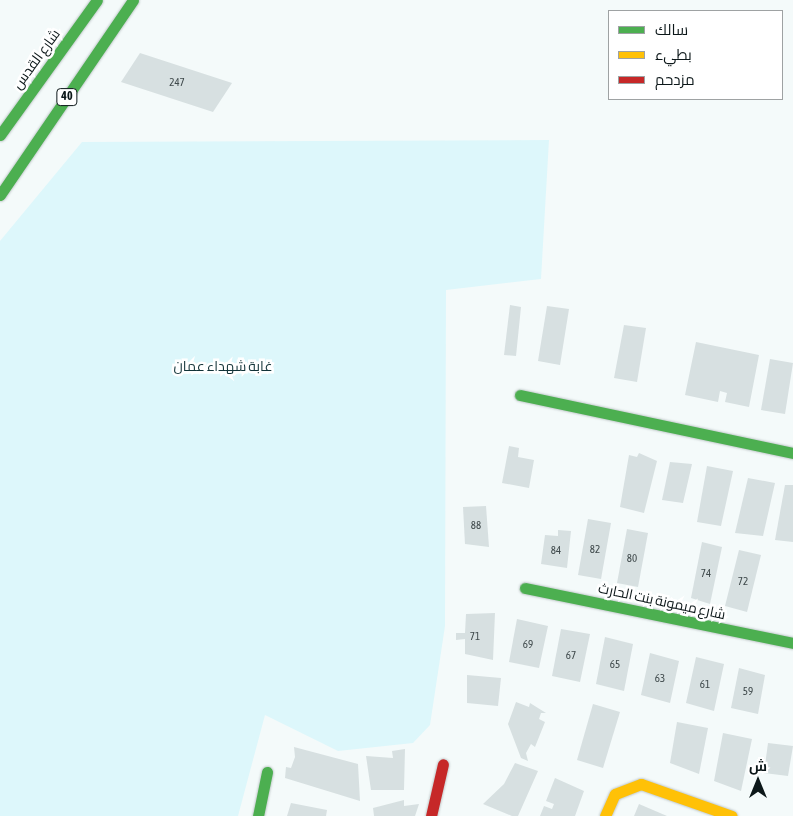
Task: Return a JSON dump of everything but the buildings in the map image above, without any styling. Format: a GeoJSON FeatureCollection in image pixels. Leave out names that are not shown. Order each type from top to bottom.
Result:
{"type":"FeatureCollection","features":[{"type":"Feature","properties":{"kind":"main road","name":"شارع القدس"},"geometry":{"type":"LineString","coordinates":[[0,135],[97,0]]}},
{"type":"Feature","properties":{"kind":"main road","name":"40"},"geometry":{"type":"LineString","coordinates":[[0,195],[133,0]]}},
{"type":"Feature","properties":{"kind":"main road"},"geometry":{"type":"LineString","coordinates":[[520,395],[793,453]]}},
{"type":"Feature","properties":{"kind":"main road","name":"شارع ميمونة بنت الحارث"},"geometry":{"type":"LineString","coordinates":[[526,588],[793,643]]}},
{"type":"Feature","properties":{"kind":"main road"},"geometry":{"type":"LineString","coordinates":[[431,816],[443,764]]}},
{"type":"Feature","properties":{"kind":"main road"},"geometry":{"type":"LineString","coordinates":[[258,816],[267,772]]}},
{"type":"Feature","properties":{"kind":"main road"},"geometry":{"type":"LineString","coordinates":[[605,816],[615,794],[641,784],[732,816]]}},
{"type":"Feature","properties":{"kind":"green space","name":"غابة شهداء عمان"},"geometry":{"type":"Polygon","coordinates":[[[549,140],[541,279],[446,290],[445,626],[430,725],[413,743],[338,751],[265,715],[238,816],[0,816],[0,241],[82,142],[549,140]]]}},
{"type":"Feature","properties":{"kind":"traffic: fast"},"geometry":{"type":"LineString","coordinates":[[0,135],[97,0]]}},
{"type":"Feature","properties":{"kind":"traffic: fast"},"geometry":{"type":"LineString","coordinates":[[0,195],[133,0]]}},
{"type":"Feature","properties":{"kind":"traffic: fast"},"geometry":{"type":"LineString","coordinates":[[520,395],[793,453]]}},
{"type":"Feature","properties":{"kind":"traffic: fast"},"geometry":{"type":"LineString","coordinates":[[525,588],[793,643]]}},
{"type":"Feature","properties":{"kind":"traffic: fast"},"geometry":{"type":"LineString","coordinates":[[258,816],[267,772]]}},
{"type":"Feature","properties":{"kind":"traffic: slow"},"geometry":{"type":"LineString","coordinates":[[605,816],[615,794],[641,784],[732,816]]}},
{"type":"Feature","properties":{"kind":"traffic: jam"},"geometry":{"type":"LineString","coordinates":[[431,816],[443,764]]}}]}
